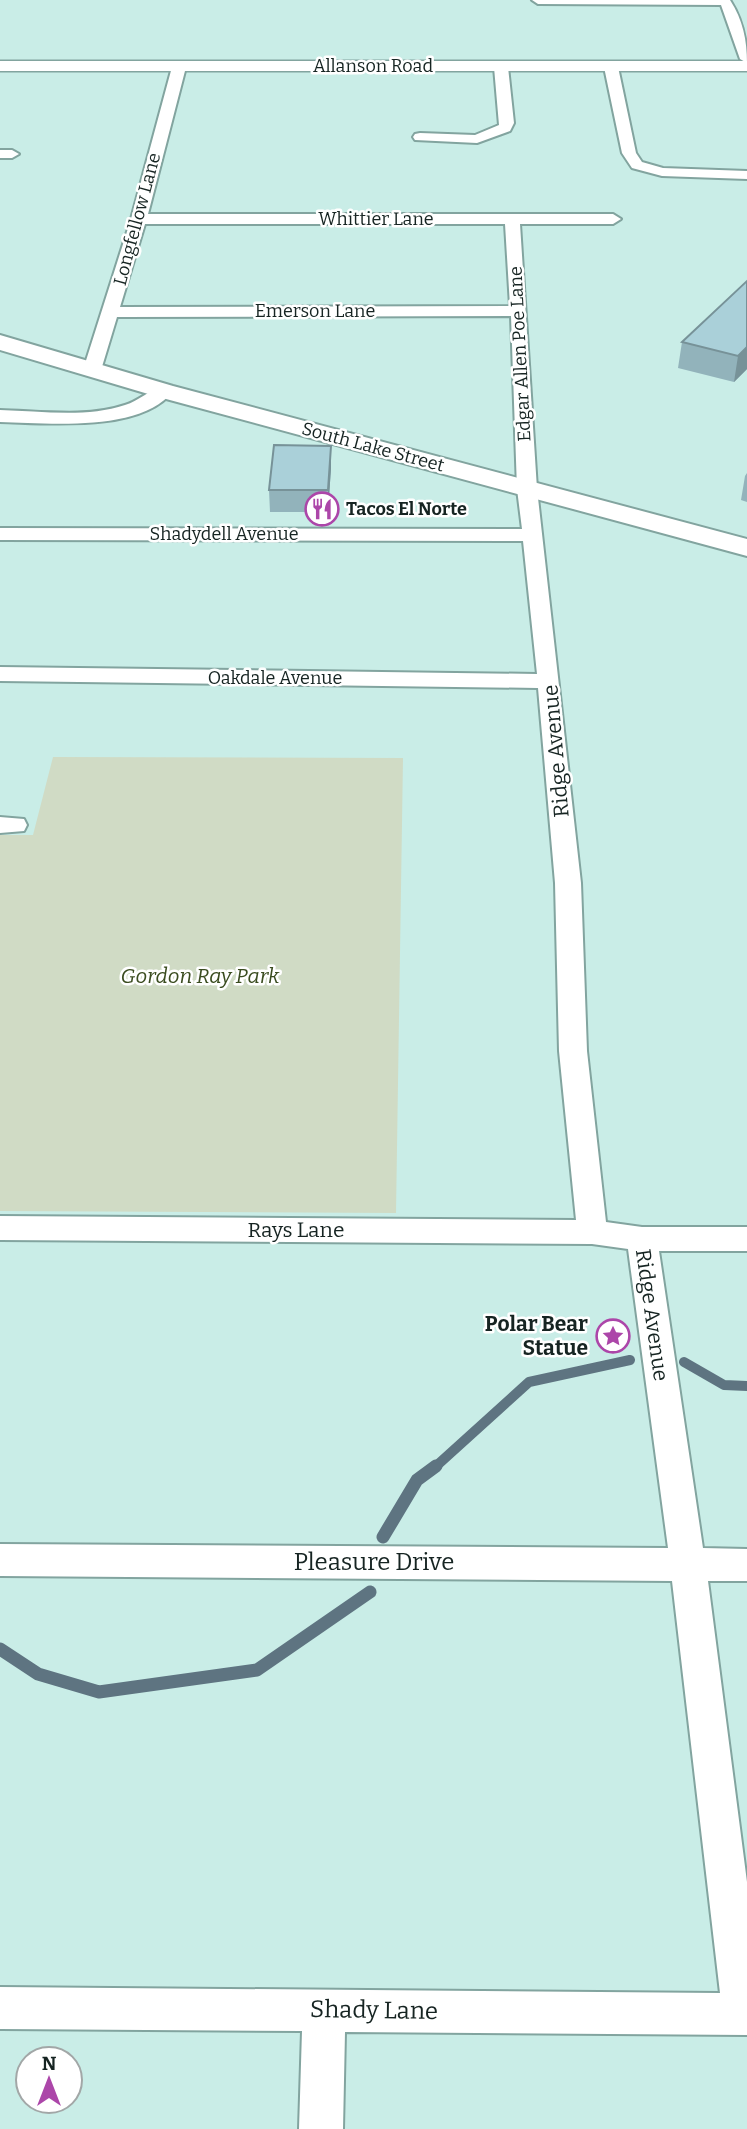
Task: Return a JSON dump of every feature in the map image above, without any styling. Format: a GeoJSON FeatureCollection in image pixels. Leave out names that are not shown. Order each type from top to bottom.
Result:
{"type":"FeatureCollection","features":[{"type":"Feature","properties":{"kind":"main road","name":"South Lake Street"},"geometry":{"type":"LineString","coordinates":[[0,342],[164,391],[747,548]]}},
{"type":"Feature","properties":{"kind":"street"},"geometry":{"type":"LineString","coordinates":[[538,0],[724,1],[731,11],[747,59]]}},
{"type":"Feature","properties":{"kind":"street","name":"Allanson Road"},"geometry":{"type":"LineString","coordinates":[[0,66],[747,66]]}},
{"type":"Feature","properties":{"kind":"street","name":"Longfellow Lane"},"geometry":{"type":"LineString","coordinates":[[92,370],[139,219],[179,66]]}},
{"type":"Feature","properties":{"kind":"street"},"geometry":{"type":"LineString","coordinates":[[420,137],[477,139],[505,128],[507,123],[501,66]]}},
{"type":"Feature","properties":{"kind":"street"},"geometry":{"type":"LineString","coordinates":[[611,66],[629,153],[637,166],[662,172],[747,175]]}},
{"type":"Feature","properties":{"kind":"street","name":"Whittier Lane"},"geometry":{"type":"LineString","coordinates":[[139,219],[613,219]]}},
{"type":"Feature","properties":{"kind":"street","name":"Edgar Allen Poe Lane"},"geometry":{"type":"LineString","coordinates":[[512,219],[527,489]]}},
{"type":"Feature","properties":{"kind":"street","name":"Emerson Lane"},"geometry":{"type":"LineString","coordinates":[[111,312],[519,311]]}},
{"type":"Feature","properties":{"kind":"street"},"geometry":{"type":"LineString","coordinates":[[0,416],[114,414],[146,405],[164,391]]}},
{"type":"Feature","properties":{"kind":"street","name":"Ridge Avenue"},"geometry":{"type":"LineString","coordinates":[[527,489],[568,883],[573,1051],[592,1232],[642,1239],[688,1564],[745,2014]]}},
{"type":"Feature","properties":{"kind":"street","name":"Shadydell Avenue"},"geometry":{"type":"LineString","coordinates":[[0,534],[532,535]]}},
{"type":"Feature","properties":{"kind":"street","name":"Oakdale Avenue"},"geometry":{"type":"LineString","coordinates":[[0,674],[549,681]]}},
{"type":"Feature","properties":{"kind":"street","name":"Rays Lane"},"geometry":{"type":"LineString","coordinates":[[0,1228],[592,1232]]}},
{"type":"Feature","properties":{"kind":"street"},"geometry":{"type":"LineString","coordinates":[[642,1239],[747,1239]]}},
{"type":"Feature","properties":{"kind":"street","name":"Pleasure Drive"},"geometry":{"type":"LineString","coordinates":[[0,1560],[747,1565]]}},
{"type":"Feature","properties":{"kind":"street","name":"Shady Lane"},"geometry":{"type":"LineString","coordinates":[[0,2008],[745,2014]]}},
{"type":"Feature","properties":{"kind":"street"},"geometry":{"type":"LineString","coordinates":[[321,2129],[324,2009]]}},
{"type":"Feature","properties":{"kind":"green space","name":"Gordon Ray Park"},"geometry":{"type":"Polygon","coordinates":[[[53,757],[403,758],[396,1213],[0,1211],[0,835],[33,835],[53,757]]]}},
{"type":"Feature","properties":{"kind":"building"},"geometry":{"type":"Polygon","coordinates":[[[747,281],[747,347],[738,356],[682,342],[747,281]]]}},
{"type":"Feature","properties":{"kind":"building"},"geometry":{"type":"Polygon","coordinates":[[[274,445],[331,446],[328,490],[269,490],[274,445]]]}},
{"type":"Feature","properties":{"kind":"waterway"},"geometry":{"type":"LineString","coordinates":[[434,1468],[529,1382],[630,1360]]}},
{"type":"Feature","properties":{"kind":"waterway"},"geometry":{"type":"LineString","coordinates":[[684,1362],[724,1385],[747,1386]]}},
{"type":"Feature","properties":{"kind":"waterway"},"geometry":{"type":"LineString","coordinates":[[383,1537],[417,1480],[436,1466]]}},
{"type":"Feature","properties":{"kind":"waterway"},"geometry":{"type":"LineString","coordinates":[[0,1649],[38,1674],[99,1692],[257,1670],[370,1592]]}},
{"type":"Feature","properties":{"kind":"place","name":"Tacos El Norte"},"geometry":{"type":"Point","coordinates":[322,509]}},
{"type":"Feature","properties":{"kind":"place","name":"Polar Bear Statue"},"geometry":{"type":"Point","coordinates":[613,1336]}}]}
